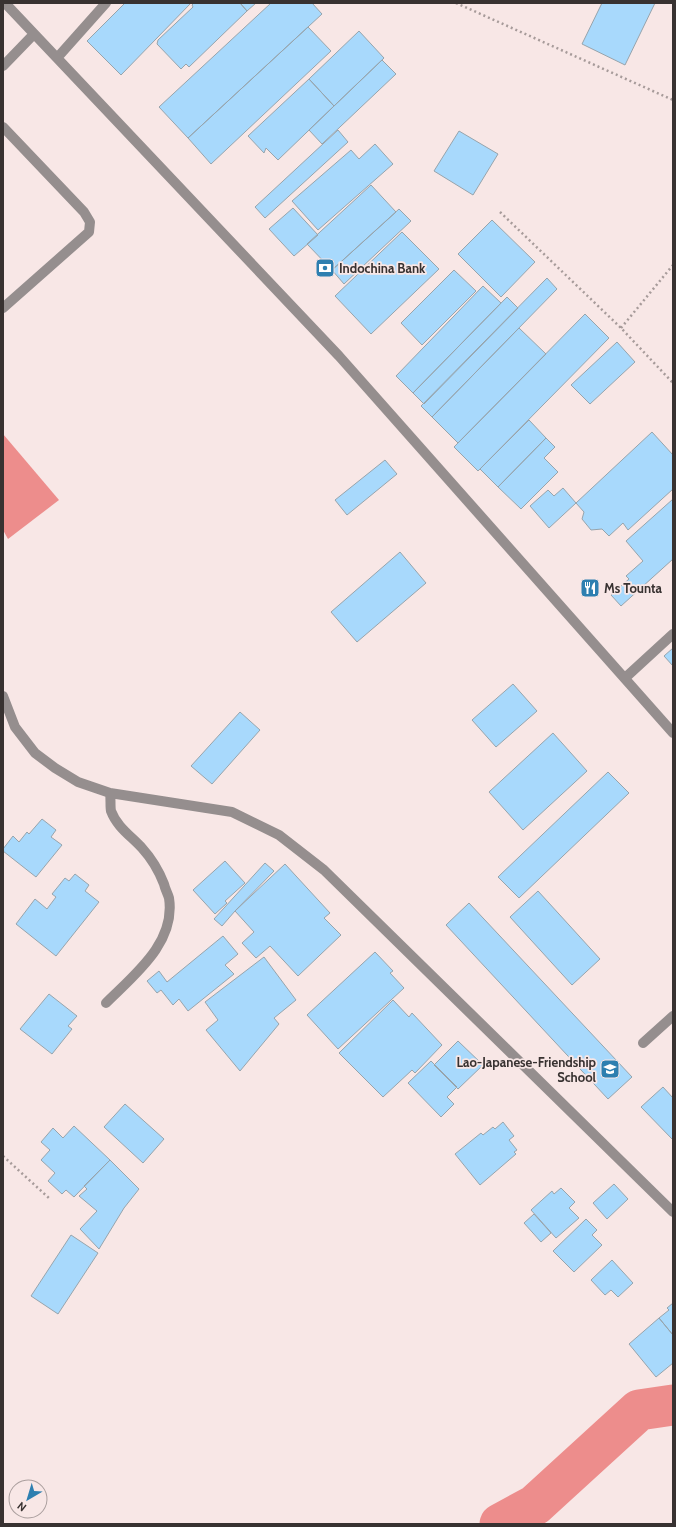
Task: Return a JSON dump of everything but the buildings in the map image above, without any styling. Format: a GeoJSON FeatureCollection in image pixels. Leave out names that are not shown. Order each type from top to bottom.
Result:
{"type":"FeatureCollection","features":[{"type":"Feature","properties":{"kind":"street"},"geometry":{"type":"LineString","coordinates":[[5,3],[339,356],[673,733]]}},
{"type":"Feature","properties":{"kind":"street"},"geometry":{"type":"LineString","coordinates":[[57,58],[106,3]]}},
{"type":"Feature","properties":{"kind":"street"},"geometry":{"type":"LineString","coordinates":[[3,66],[34,34]]}},
{"type":"Feature","properties":{"kind":"street"},"geometry":{"type":"LineString","coordinates":[[3,127],[84,212],[90,222],[89,232],[3,308]]}},
{"type":"Feature","properties":{"kind":"street"},"geometry":{"type":"LineString","coordinates":[[625,678],[673,634]]}},
{"type":"Feature","properties":{"kind":"street"},"geometry":{"type":"LineString","coordinates":[[3,696],[15,727],[35,752],[55,768],[78,782],[110,793],[232,812],[279,835],[324,870],[673,1212]]}},
{"type":"Feature","properties":{"kind":"street"},"geometry":{"type":"LineString","coordinates":[[106,1003],[142,967],[155,951],[165,934],[168,918],[169,898],[158,869],[142,848],[117,824],[111,810],[110,793]]}},
{"type":"Feature","properties":{"kind":"street"},"geometry":{"type":"LineString","coordinates":[[643,1043],[673,1016]]}},
{"type":"Feature","properties":{"kind":"path"},"geometry":{"type":"LineString","coordinates":[[456,3],[673,100]]}},
{"type":"Feature","properties":{"kind":"path"},"geometry":{"type":"LineString","coordinates":[[500,212],[621,328],[673,383]]}},
{"type":"Feature","properties":{"kind":"path"},"geometry":{"type":"LineString","coordinates":[[621,328],[673,265]]}},
{"type":"Feature","properties":{"kind":"path"},"geometry":{"type":"LineString","coordinates":[[3,1156],[50,1199]]}},
{"type":"Feature","properties":{"kind":"shaded area"},"geometry":{"type":"Polygon","coordinates":[[[3,434],[59,500],[8,539],[3,530],[3,434]]]}},
{"type":"Feature","properties":{"kind":"waterway"},"geometry":{"type":"LineString","coordinates":[[500,1524],[535,1505],[639,1410],[673,1405]]}},
{"type":"Feature","properties":{"kind":"place","name":"Indochina Bank"},"geometry":{"type":"Point","coordinates":[325,268]}},
{"type":"Feature","properties":{"kind":"place","name":"Ms Tounta"},"geometry":{"type":"Point","coordinates":[590,588]}},
{"type":"Feature","properties":{"kind":"place","name":"Lao-Japanese-Friendship School"},"geometry":{"type":"Point","coordinates":[610,1069]}}]}
